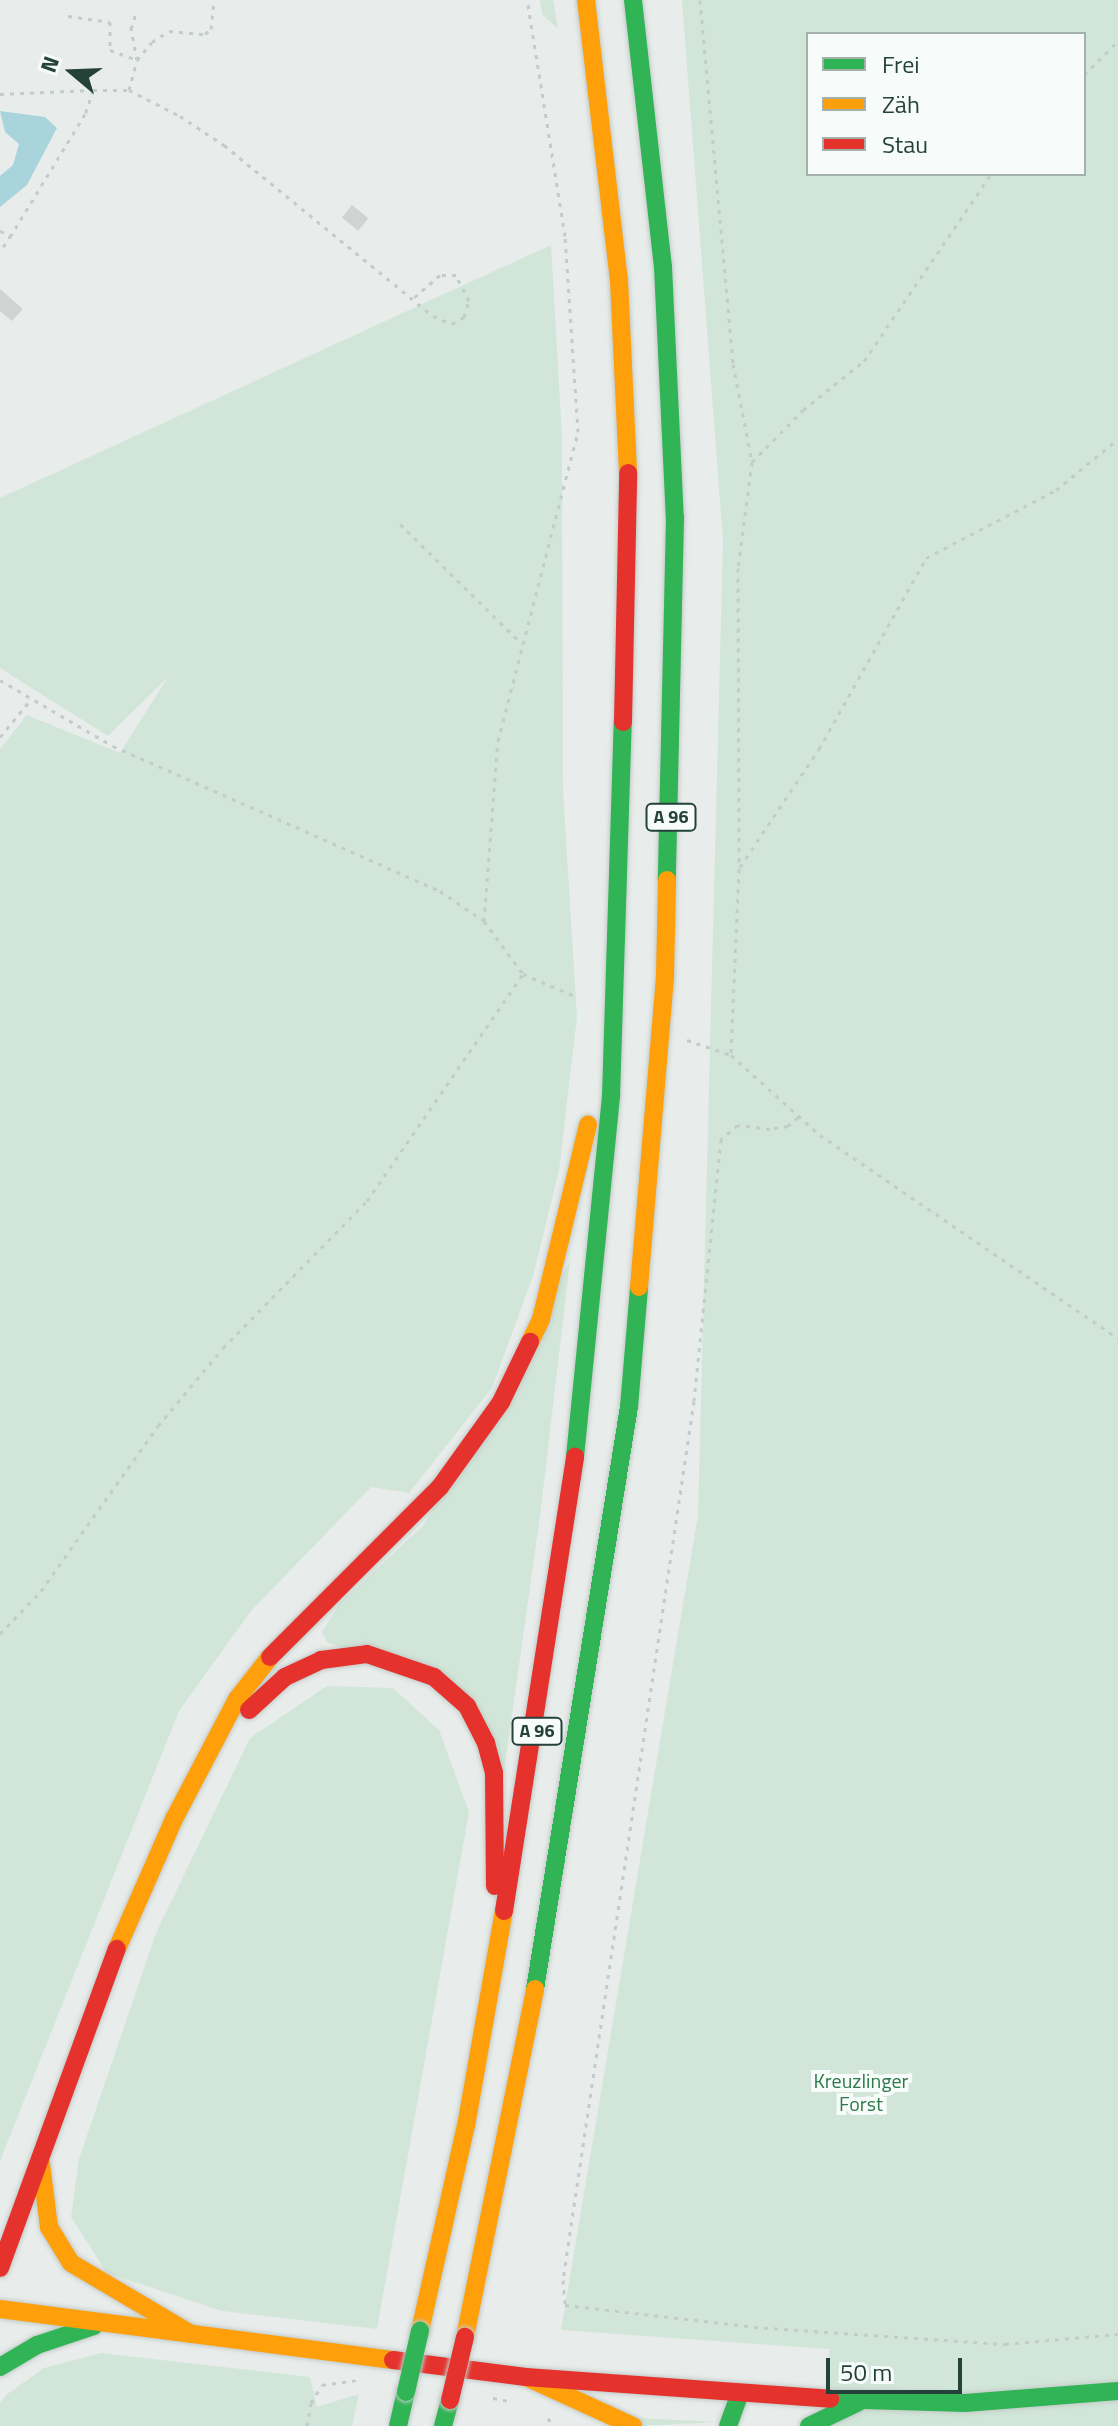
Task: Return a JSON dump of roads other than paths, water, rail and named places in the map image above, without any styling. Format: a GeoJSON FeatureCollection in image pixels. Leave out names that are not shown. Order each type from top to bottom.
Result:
{"type":"FeatureCollection","features":[{"type":"Feature","properties":{"kind":"main road","name":"A 96"},"geometry":{"type":"LineString","coordinates":[[398,2426],[498,1957],[537,1727],[584,1396],[619,963],[630,521],[619,281],[586,0]]}},
{"type":"Feature","properties":{"kind":"main road","name":"A 96"},"geometry":{"type":"LineString","coordinates":[[445,2426],[542,1956],[601,1600],[629,1407],[665,976],[675,724],[675,518],[663,267],[633,0]]}},
{"type":"Feature","properties":{"kind":"main road"},"geometry":{"type":"LineString","coordinates":[[0,2268],[131,1910],[237,1699],[298,1623],[440,1487],[520,1366],[559,1262],[619,963]]}},
{"type":"Feature","properties":{"kind":"main road"},"geometry":{"type":"LineString","coordinates":[[196,1777],[259,1697],[303,1667],[367,1654],[434,1677],[467,1706],[486,1743],[494,1773],[498,1957]]}},
{"type":"Feature","properties":{"kind":"main road"},"geometry":{"type":"LineString","coordinates":[[40,2152],[49,2227],[71,2263],[91,2279],[191,2334]]}},
{"type":"Feature","properties":{"kind":"main road"},"geometry":{"type":"LineString","coordinates":[[0,2213],[29,2183]]}},
{"type":"Feature","properties":{"kind":"main road"},"geometry":{"type":"LineString","coordinates":[[0,2309],[526,2377],[739,2396],[761,2405],[980,2402],[1118,2391]]}},
{"type":"Feature","properties":{"kind":"main road"},"geometry":{"type":"LineString","coordinates":[[0,2367],[37,2345],[105,2323]]}},
{"type":"Feature","properties":{"kind":"main road"},"geometry":{"type":"LineString","coordinates":[[526,2377],[633,2426]]}},
{"type":"Feature","properties":{"kind":"main road"},"geometry":{"type":"LineString","coordinates":[[728,2426],[739,2396]]}},
{"type":"Feature","properties":{"kind":"main road"},"geometry":{"type":"LineString","coordinates":[[809,2426],[859,2402]]}},
{"type":"Feature","properties":{"kind":"water"},"geometry":{"type":"Polygon","coordinates":[[[0,111],[45,117],[57,128],[27,185],[0,207],[0,176],[13,165],[19,144],[5,132],[0,111]]]}},
{"type":"Feature","properties":{"kind":"park label","name":"Kreuzlinger Forst"},"geometry":{"type":"Point","coordinates":[861,2092]}}]}
